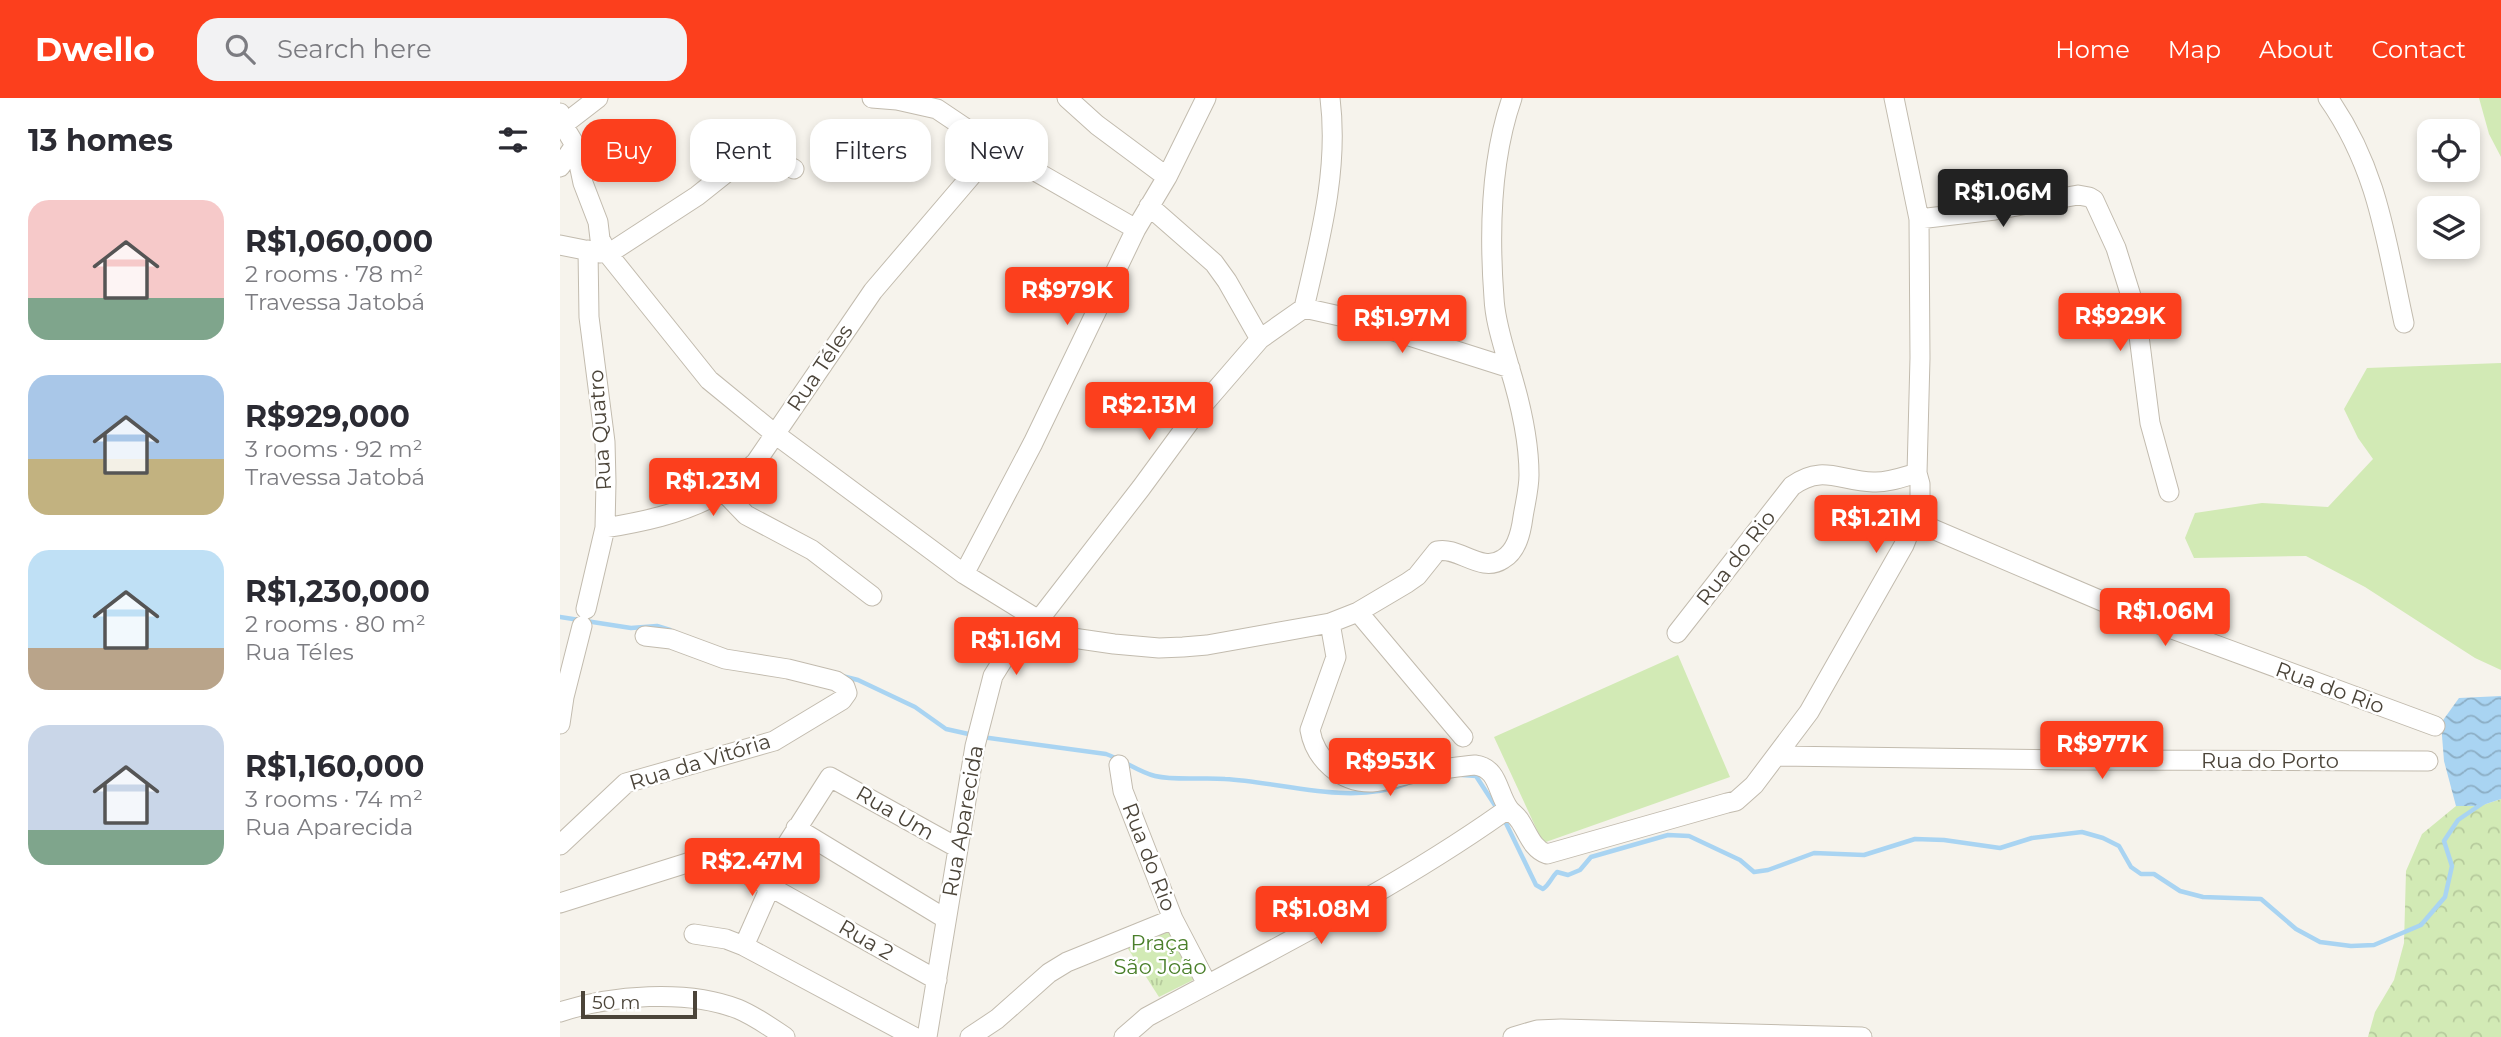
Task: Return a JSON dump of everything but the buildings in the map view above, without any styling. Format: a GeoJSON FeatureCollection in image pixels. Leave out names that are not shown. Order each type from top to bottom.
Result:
{"type":"FeatureCollection","features":[{"type":"Feature","properties":{"kind":"street"},"geometry":{"type":"LineString","coordinates":[[598,98],[561,119],[575,145],[583,183],[598,222],[600,239],[608,254],[709,380],[775,434],[964,574],[1038,621],[1066,637],[1159,648],[1207,645],[1330,624],[1358,612],[1417,576],[1437,551],[1452,552],[1483,563],[1496,563],[1505,559],[1514,549],[1521,531],[1529,479],[1528,452],[1494,302],[1491,246],[1494,180],[1512,98]]}},
{"type":"Feature","properties":{"kind":"street"},"geometry":{"type":"LineString","coordinates":[[872,98],[897,100],[937,109],[954,119]]}},
{"type":"Feature","properties":{"kind":"street"},"geometry":{"type":"LineString","coordinates":[[1067,98],[1097,125],[1167,177]]}},
{"type":"Feature","properties":{"kind":"street"},"geometry":{"type":"LineString","coordinates":[[964,574],[1033,443],[1136,229],[1167,177],[1206,98]]}},
{"type":"Feature","properties":{"kind":"street"},"geometry":{"type":"LineString","coordinates":[[1330,98],[1334,154],[1304,308],[1362,321],[1510,368]]}},
{"type":"Feature","properties":{"kind":"street"},"geometry":{"type":"LineString","coordinates":[[1124,1037],[1147,1017],[1438,857],[1502,815],[1519,818],[1536,848],[1544,853],[1551,853],[1736,801],[1755,785],[1809,712],[1904,545],[1920,505],[1917,473],[1919,219],[1894,98]]}},
{"type":"Feature","properties":{"kind":"street"},"geometry":{"type":"LineString","coordinates":[[2328,98],[2353,138],[2376,195],[2404,323]]}},
{"type":"Feature","properties":{"kind":"street"},"geometry":{"type":"LineString","coordinates":[[560,167],[575,145]]}},
{"type":"Feature","properties":{"kind":"street"},"geometry":{"type":"LineString","coordinates":[[1048,178],[1136,229]]}},
{"type":"Feature","properties":{"kind":"street"},"geometry":{"type":"LineString","coordinates":[[560,245],[608,254],[714,182]]}},
{"type":"Feature","properties":{"kind":"street","name":"Rua Téles"},"geometry":{"type":"LineString","coordinates":[[605,528],[662,516],[713,496],[756,462],[873,290],[966,182]]}},
{"type":"Feature","properties":{"kind":"street"},"geometry":{"type":"LineString","coordinates":[[1919,219],[1996,210],[2078,195],[2094,200],[2116,248],[2136,312],[2150,423],[2169,492]]}},
{"type":"Feature","properties":{"kind":"street"},"geometry":{"type":"LineString","coordinates":[[1149,206],[1214,263],[1260,339]]}},
{"type":"Feature","properties":{"kind":"street","name":"Rua Quatro"},"geometry":{"type":"LineString","coordinates":[[560,724],[564,697],[605,528],[605,442],[589,317],[588,250]]}},
{"type":"Feature","properties":{"kind":"street","name":"Rua Aparecida"},"geometry":{"type":"LineString","coordinates":[[928,1037],[977,736],[993,676],[1196,413],[1260,339],[1304,308]]}},
{"type":"Feature","properties":{"kind":"street","name":"Rua do Rio"},"geometry":{"type":"LineString","coordinates":[[1677,633],[1792,486],[1802,478],[1815,474],[1830,474],[1874,482],[1917,473]]}},
{"type":"Feature","properties":{"kind":"street"},"geometry":{"type":"LineString","coordinates":[[722,490],[746,515],[812,550],[872,596]]}},
{"type":"Feature","properties":{"kind":"street","name":"Rua do Rio"},"geometry":{"type":"LineString","coordinates":[[1914,521],[2137,616],[2435,726]]}},
{"type":"Feature","properties":{"kind":"street"},"geometry":{"type":"LineString","coordinates":[[1358,612],[1463,737]]}},
{"type":"Feature","properties":{"kind":"street"},"geometry":{"type":"LineString","coordinates":[[1330,624],[1336,657],[1311,730],[1312,742],[1321,759],[1343,776],[1371,782],[1417,773],[1482,766],[1488,768],[1494,776],[1502,815]]}},
{"type":"Feature","properties":{"kind":"street","name":"Rua da Vitória"},"geometry":{"type":"LineString","coordinates":[[560,845],[626,783],[774,741],[842,700],[846,693],[845,687],[836,681],[788,669],[725,659],[684,642],[645,636]]}},
{"type":"Feature","properties":{"kind":"street","name":"Rua do Porto"},"geometry":{"type":"LineString","coordinates":[[1777,756],[2428,761]]}},
{"type":"Feature","properties":{"kind":"street","name":"Rua do Rio"},"geometry":{"type":"LineString","coordinates":[[1119,765],[1123,791],[1173,919],[1207,984]]}},
{"type":"Feature","properties":{"kind":"street","name":"Rua Um"},"geometry":{"type":"LineString","coordinates":[[796,828],[827,778],[832,777],[958,848]]}},
{"type":"Feature","properties":{"kind":"street"},"geometry":{"type":"LineString","coordinates":[[744,946],[771,885],[774,866],[796,828],[946,919]]}},
{"type":"Feature","properties":{"kind":"street","name":"Rua 2"},"geometry":{"type":"LineString","coordinates":[[560,903],[703,859],[719,860],[771,885],[936,980]]}},
{"type":"Feature","properties":{"kind":"street"},"geometry":{"type":"LineString","coordinates":[[970,1037],[990,1024],[1058,967],[1173,919]]}},
{"type":"Feature","properties":{"kind":"street"},"geometry":{"type":"LineString","coordinates":[[694,934],[726,939],[744,946],[914,1037]]}},
{"type":"Feature","properties":{"kind":"street"},"geometry":{"type":"LineString","coordinates":[[560,1012],[580,1005],[635,998],[686,997],[708,1000],[740,1010],[785,1037]]}},
{"type":"Feature","properties":{"kind":"street"},"geometry":{"type":"LineString","coordinates":[[1513,1037],[1537,1030],[1561,1029],[1633,1035],[1862,1037]]}},
{"type":"Feature","properties":{"kind":"green space"},"geometry":{"type":"Polygon","coordinates":[[[2479,98],[2501,98],[2501,157],[2489,134],[2479,98]]]}},
{"type":"Feature","properties":{"kind":"green space"},"geometry":{"type":"Polygon","coordinates":[[[2501,363],[2501,670],[2475,658],[2365,587],[2306,556],[2194,558],[2185,538],[2195,513],[2262,503],[2328,507],[2373,459],[2358,438],[2344,409],[2367,368],[2501,363]]]}},
{"type":"Feature","properties":{"kind":"green space"},"geometry":{"type":"Polygon","coordinates":[[[1678,655],[1730,777],[1543,843],[1494,737],[1678,655]]]}},
{"type":"Feature","properties":{"kind":"green space"},"geometry":{"type":"Polygon","coordinates":[[[2501,799],[2501,1037],[2368,1037],[2375,1012],[2394,980],[2404,943],[2406,871],[2422,834],[2456,806],[2480,806],[2501,799]]]}},
{"type":"Feature","properties":{"kind":"green space","name":"Praça São João"},"geometry":{"type":"Polygon","coordinates":[[[1171,925],[1197,978],[1159,997],[1125,944],[1171,925]]]}},
{"type":"Feature","properties":{"kind":"water"},"geometry":{"type":"Polygon","coordinates":[[[2501,696],[2501,799],[2480,806],[2456,806],[2444,761],[2441,723],[2459,698],[2501,696]]]}},
{"type":"Feature","properties":{"kind":"waterway"},"geometry":{"type":"LineString","coordinates":[[560,617],[631,628],[657,626],[670,630]]}},
{"type":"Feature","properties":{"kind":"waterway"},"geometry":{"type":"LineString","coordinates":[[842,676],[858,680],[915,707],[946,729],[973,735]]}},
{"type":"Feature","properties":{"kind":"waterway"},"geometry":{"type":"LineString","coordinates":[[982,737],[1106,754],[1143,772],[1181,779],[1225,779],[1339,793],[1362,793],[1406,784]]}},
{"type":"Feature","properties":{"kind":"waterway"},"geometry":{"type":"LineString","coordinates":[[1462,775],[1476,776],[1498,810]]}},
{"type":"Feature","properties":{"kind":"waterway"},"geometry":{"type":"LineString","coordinates":[[1503,817],[1536,885],[1543,889],[1557,872],[1568,875],[1580,870],[1591,857],[1668,835],[1689,836],[1740,860],[1754,872],[1768,870],[1814,853],[1864,855],[1915,839],[2000,848],[2032,838],[2082,832],[2119,846],[2131,867],[2141,874],[2154,874],[2180,891],[2203,897],[2261,899],[2296,929],[2320,942],[2351,946],[2374,945],[2421,925],[2445,897],[2452,866],[2444,841],[2458,820],[2483,803]]}}]}
